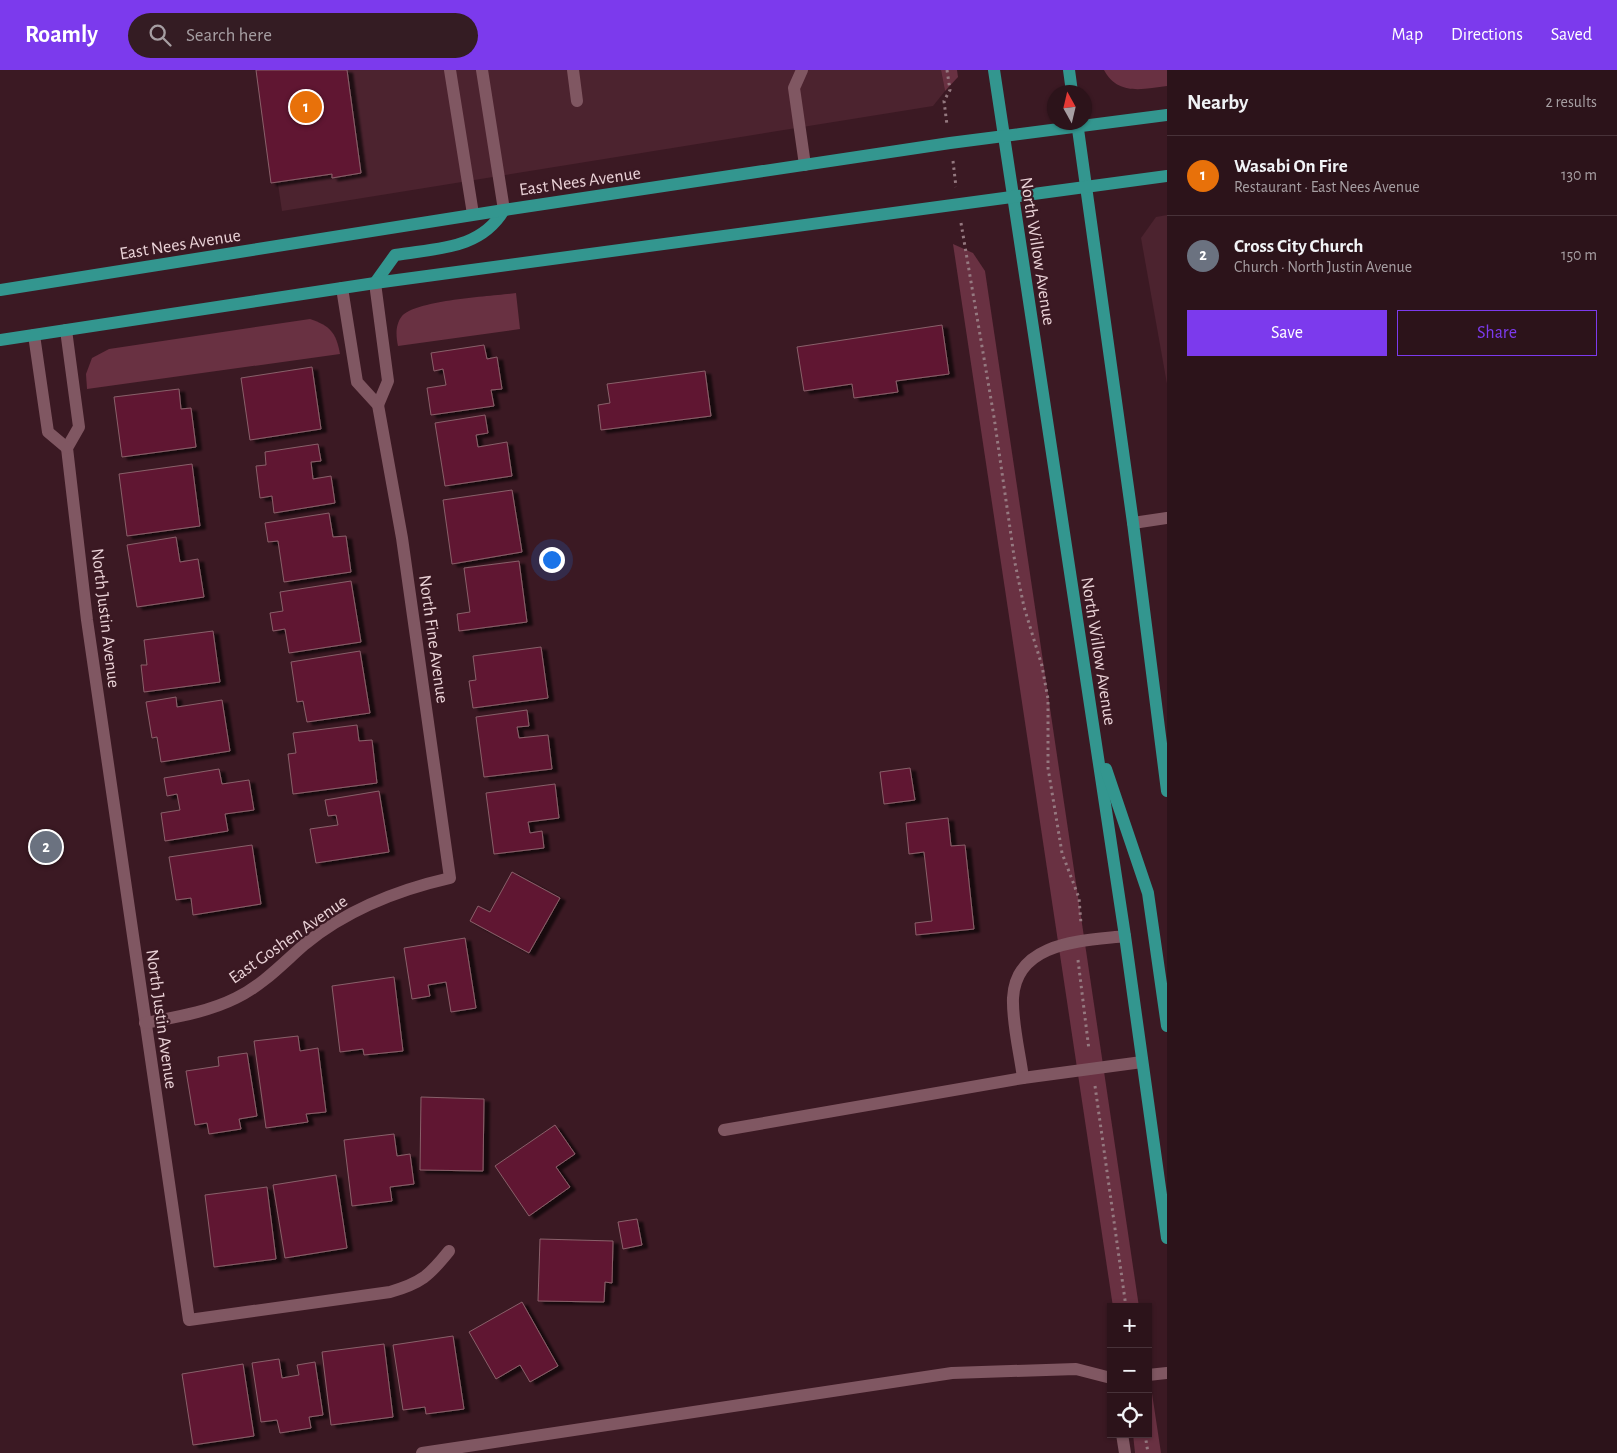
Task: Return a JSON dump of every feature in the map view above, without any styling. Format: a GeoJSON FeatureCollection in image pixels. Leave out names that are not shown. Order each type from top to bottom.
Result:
{"type":"FeatureCollection","features":[{"type":"Feature","properties":{"kind":"main road","name":"North Willow Avenue"},"geometry":{"type":"LineString","coordinates":[[994,70],[1125,936],[1167,1238]]}},
{"type":"Feature","properties":{"kind":"main road"},"geometry":{"type":"LineString","coordinates":[[1069,70],[1071,85]]}},
{"type":"Feature","properties":{"kind":"main road","name":"East Nees Avenue"},"geometry":{"type":"LineString","coordinates":[[1092,122],[1167,115]]}},
{"type":"Feature","properties":{"kind":"main road","name":"East Nees Avenue"},"geometry":{"type":"LineString","coordinates":[[0,290],[473,214],[1047,129]]}},
{"type":"Feature","properties":{"kind":"main road"},"geometry":{"type":"LineString","coordinates":[[1078,130],[1133,523],[1167,791]]}},
{"type":"Feature","properties":{"kind":"main road"},"geometry":{"type":"LineString","coordinates":[[0,340],[342,288],[1167,176]]}},
{"type":"Feature","properties":{"kind":"main road"},"geometry":{"type":"LineString","coordinates":[[375,284],[395,255],[464,243],[477,238],[498,220],[504,210]]}},
{"type":"Feature","properties":{"kind":"main road"},"geometry":{"type":"LineString","coordinates":[[1094,736],[1148,893],[1167,1026]]}},
{"type":"Feature","properties":{"kind":"street"},"geometry":{"type":"LineString","coordinates":[[450,70],[473,214]]}},
{"type":"Feature","properties":{"kind":"street"},"geometry":{"type":"LineString","coordinates":[[482,70],[504,210]]}},
{"type":"Feature","properties":{"kind":"street"},"geometry":{"type":"LineString","coordinates":[[573,70],[577,101]]}},
{"type":"Feature","properties":{"kind":"street"},"geometry":{"type":"LineString","coordinates":[[802,70],[794,88],[805,165]]}},
{"type":"Feature","properties":{"kind":"street"},"geometry":{"type":"LineString","coordinates":[[342,288],[357,382],[378,405],[388,381],[375,284]]}},
{"type":"Feature","properties":{"kind":"street"},"geometry":{"type":"LineString","coordinates":[[34,335],[48,432],[67,448],[79,427],[66,330]]}},
{"type":"Feature","properties":{"kind":"street","name":"North Fine Avenue"},"geometry":{"type":"LineString","coordinates":[[378,405],[402,538],[450,878]]}},
{"type":"Feature","properties":{"kind":"street","name":"North Justin Avenue"},"geometry":{"type":"LineString","coordinates":[[67,448],[87,620],[189,1320],[390,1292],[411,1286],[431,1273],[449,1251]]}},
{"type":"Feature","properties":{"kind":"street"},"geometry":{"type":"LineString","coordinates":[[1133,523],[1167,518]]}},
{"type":"Feature","properties":{"kind":"street","name":"East Goshen Avenue"},"geometry":{"type":"LineString","coordinates":[[145,1023],[196,1013],[237,998],[277,971],[306,944],[340,920],[377,899],[414,886],[450,878]]}},
{"type":"Feature","properties":{"kind":"street"},"geometry":{"type":"LineString","coordinates":[[1024,1078],[1013,999],[1016,983],[1026,964],[1039,953],[1063,943],[1125,936]]}},
{"type":"Feature","properties":{"kind":"street"},"geometry":{"type":"LineString","coordinates":[[724,1130],[1024,1078],[1142,1062]]}},
{"type":"Feature","properties":{"kind":"street"},"geometry":{"type":"LineString","coordinates":[[422,1453],[952,1373],[1076,1369],[1107,1377]]}},
{"type":"Feature","properties":{"kind":"street"},"geometry":{"type":"LineString","coordinates":[[1152,1375],[1167,1373]]}},
{"type":"Feature","properties":{"kind":"street"},"geometry":{"type":"LineString","coordinates":[[1123,1438],[1125,1453]]}},
{"type":"Feature","properties":{"kind":"path"},"geometry":{"type":"LineString","coordinates":[[947,70],[950,90],[944,101],[1015,563],[1024,607],[1042,666],[1048,699],[1048,768],[1062,853],[1079,898],[1080,941],[1078,970],[1125,1303]]}},
{"type":"Feature","properties":{"kind":"path"},"geometry":{"type":"LineString","coordinates":[[1146,1438],[1148,1453]]}},
{"type":"Feature","properties":{"kind":"shaded area"},"geometry":{"type":"Polygon","coordinates":[[[261,70],[941,70],[945,91],[933,106],[282,211],[261,70]]]}},
{"type":"Feature","properties":{"kind":"shaded area"},"geometry":{"type":"Polygon","coordinates":[[[941,70],[957,70],[958,77],[945,91],[941,70]]]}},
{"type":"Feature","properties":{"kind":"shaded area"},"geometry":{"type":"Polygon","coordinates":[[[1104,70],[1167,70],[1167,86],[1140,89],[1124,87],[1116,84],[1104,70]]]}},
{"type":"Feature","properties":{"kind":"shaded area"},"geometry":{"type":"Polygon","coordinates":[[[1167,215],[1167,384],[1141,238],[1156,217],[1167,215]]]}},
{"type":"Feature","properties":{"kind":"shaded area"},"geometry":{"type":"Polygon","coordinates":[[[953,244],[973,253],[985,271],[1138,1303],[1112,1303],[953,244]]]}},
{"type":"Feature","properties":{"kind":"shaded area"},"geometry":{"type":"Polygon","coordinates":[[[516,293],[520,329],[398,346],[398,323],[402,316],[410,311],[438,302],[516,293]]]}},
{"type":"Feature","properties":{"kind":"shaded area"},"geometry":{"type":"Polygon","coordinates":[[[310,319],[323,324],[331,331],[340,354],[87,389],[86,374],[92,358],[109,349],[310,319]]]}},
{"type":"Feature","properties":{"kind":"shaded area"},"geometry":{"type":"Polygon","coordinates":[[[1152,1393],[1161,1453],[1135,1453],[1133,1438],[1152,1438],[1152,1393]]]}},
{"type":"Feature","properties":{"kind":"building"},"geometry":{"type":"Polygon","coordinates":[[[256,70],[347,70],[361,173],[332,178],[332,174],[271,183],[256,70]]]}},
{"type":"Feature","properties":{"kind":"building"},"geometry":{"type":"Polygon","coordinates":[[[942,325],[949,374],[896,381],[898,392],[854,398],[852,384],[804,391],[797,347],[942,325]]]}},
{"type":"Feature","properties":{"kind":"building"},"geometry":{"type":"Polygon","coordinates":[[[484,345],[487,359],[497,357],[502,389],[491,390],[494,406],[431,415],[427,388],[446,385],[443,369],[434,371],[431,353],[484,345]]]}},
{"type":"Feature","properties":{"kind":"building"},"geometry":{"type":"Polygon","coordinates":[[[312,367],[321,429],[250,440],[241,378],[312,367]]]}},
{"type":"Feature","properties":{"kind":"building"},"geometry":{"type":"Polygon","coordinates":[[[705,371],[711,416],[601,430],[598,405],[610,403],[607,384],[705,371]]]}},
{"type":"Feature","properties":{"kind":"building"},"geometry":{"type":"Polygon","coordinates":[[[179,389],[181,409],[191,408],[196,447],[122,457],[114,397],[179,389]]]}},
{"type":"Feature","properties":{"kind":"building"},"geometry":{"type":"Polygon","coordinates":[[[485,415],[488,433],[476,435],[478,447],[507,442],[512,476],[445,486],[435,423],[485,415]]]}},
{"type":"Feature","properties":{"kind":"building"},"geometry":{"type":"Polygon","coordinates":[[[318,444],[321,461],[311,462],[313,479],[331,476],[335,503],[274,513],[272,496],[260,498],[256,466],[266,465],[265,452],[318,444]]]}},
{"type":"Feature","properties":{"kind":"building"},"geometry":{"type":"Polygon","coordinates":[[[192,464],[200,526],[127,536],[119,474],[192,464]]]}},
{"type":"Feature","properties":{"kind":"building"},"geometry":{"type":"Polygon","coordinates":[[[512,490],[522,552],[452,564],[443,500],[512,490]]]}},
{"type":"Feature","properties":{"kind":"building"},"geometry":{"type":"Polygon","coordinates":[[[329,513],[333,537],[346,536],[351,572],[284,582],[278,541],[268,542],[265,523],[329,513]]]}},
{"type":"Feature","properties":{"kind":"building"},"geometry":{"type":"Polygon","coordinates":[[[176,537],[180,562],[198,559],[204,597],[137,607],[127,545],[176,537]]]}},
{"type":"Feature","properties":{"kind":"building"},"geometry":{"type":"Polygon","coordinates":[[[519,561],[527,622],[459,631],[457,614],[470,612],[464,568],[519,561]]]}},
{"type":"Feature","properties":{"kind":"building"},"geometry":{"type":"Polygon","coordinates":[[[351,581],[361,642],[289,653],[285,629],[273,631],[270,613],[283,611],[280,592],[351,581]]]}},
{"type":"Feature","properties":{"kind":"building"},"geometry":{"type":"Polygon","coordinates":[[[213,631],[220,682],[144,692],[141,665],[147,665],[144,640],[213,631]]]}},
{"type":"Feature","properties":{"kind":"building"},"geometry":{"type":"Polygon","coordinates":[[[541,647],[548,698],[473,708],[469,681],[476,680],[473,656],[541,647]]]}},
{"type":"Feature","properties":{"kind":"building"},"geometry":{"type":"Polygon","coordinates":[[[360,651],[370,713],[307,722],[303,701],[297,702],[291,662],[360,651]]]}},
{"type":"Feature","properties":{"kind":"building"},"geometry":{"type":"Polygon","coordinates":[[[176,697],[177,707],[222,700],[230,751],[161,762],[157,737],[152,738],[146,702],[176,697]]]}},
{"type":"Feature","properties":{"kind":"building"},"geometry":{"type":"Polygon","coordinates":[[[527,710],[529,726],[517,727],[519,738],[548,735],[552,769],[484,777],[476,717],[527,710]]]}},
{"type":"Feature","properties":{"kind":"building"},"geometry":{"type":"Polygon","coordinates":[[[357,725],[359,741],[372,740],[377,783],[293,794],[288,754],[296,753],[293,733],[357,725]]]}},
{"type":"Feature","properties":{"kind":"building"},"geometry":{"type":"Polygon","coordinates":[[[910,768],[915,800],[884,804],[880,772],[910,768]]]}},
{"type":"Feature","properties":{"kind":"building"},"geometry":{"type":"Polygon","coordinates":[[[219,769],[222,784],[249,780],[254,810],[225,814],[228,831],[165,841],[161,813],[180,810],[177,794],[167,796],[164,778],[219,769]]]}},
{"type":"Feature","properties":{"kind":"building"},"geometry":{"type":"Polygon","coordinates":[[[555,784],[559,818],[528,822],[530,833],[542,831],[544,848],[494,854],[486,793],[555,784]]]}},
{"type":"Feature","properties":{"kind":"building"},"geometry":{"type":"Polygon","coordinates":[[[379,791],[389,852],[316,863],[310,829],[338,825],[336,815],[328,816],[325,800],[379,791]]]}},
{"type":"Feature","properties":{"kind":"building"},"geometry":{"type":"Polygon","coordinates":[[[948,818],[951,846],[965,845],[974,929],[916,935],[915,923],[932,921],[924,852],[909,854],[906,823],[948,818]]]}},
{"type":"Feature","properties":{"kind":"building"},"geometry":{"type":"Polygon","coordinates":[[[252,845],[261,904],[193,915],[191,898],[176,900],[169,857],[252,845]]]}},
{"type":"Feature","properties":{"kind":"building"},"geometry":{"type":"Polygon","coordinates":[[[512,872],[560,898],[529,953],[470,921],[478,906],[490,912],[512,872]]]}},
{"type":"Feature","properties":{"kind":"building"},"geometry":{"type":"Polygon","coordinates":[[[465,938],[476,1008],[451,1012],[446,982],[428,985],[430,996],[412,999],[404,948],[465,938]]]}},
{"type":"Feature","properties":{"kind":"building"},"geometry":{"type":"Polygon","coordinates":[[[394,977],[403,1051],[364,1055],[363,1049],[340,1052],[332,986],[394,977]]]}},
{"type":"Feature","properties":{"kind":"building"},"geometry":{"type":"Polygon","coordinates":[[[298,1036],[300,1051],[318,1048],[326,1112],[306,1114],[308,1122],[266,1128],[254,1041],[298,1036]]]}},
{"type":"Feature","properties":{"kind":"building"},"geometry":{"type":"Polygon","coordinates":[[[247,1053],[257,1116],[239,1119],[241,1129],[209,1134],[207,1123],[195,1125],[186,1071],[219,1066],[218,1057],[247,1053]]]}},
{"type":"Feature","properties":{"kind":"building"},"geometry":{"type":"Polygon","coordinates":[[[421,1097],[484,1099],[483,1171],[420,1170],[421,1097]]]}},
{"type":"Feature","properties":{"kind":"building"},"geometry":{"type":"Polygon","coordinates":[[[555,1125],[575,1154],[556,1167],[570,1187],[529,1216],[495,1166],[555,1125]]]}},
{"type":"Feature","properties":{"kind":"building"},"geometry":{"type":"Polygon","coordinates":[[[394,1134],[397,1156],[410,1154],[414,1184],[390,1187],[392,1201],[352,1206],[344,1140],[394,1134]]]}},
{"type":"Feature","properties":{"kind":"building"},"geometry":{"type":"Polygon","coordinates":[[[336,1175],[347,1248],[285,1258],[273,1185],[336,1175]]]}},
{"type":"Feature","properties":{"kind":"building"},"geometry":{"type":"Polygon","coordinates":[[[267,1187],[276,1259],[214,1267],[205,1195],[267,1187]]]}},
{"type":"Feature","properties":{"kind":"building"},"geometry":{"type":"Polygon","coordinates":[[[637,1219],[642,1245],[623,1249],[618,1222],[637,1219]]]}},
{"type":"Feature","properties":{"kind":"building"},"geometry":{"type":"Polygon","coordinates":[[[540,1239],[613,1241],[612,1283],[605,1282],[604,1302],[538,1301],[540,1239]]]}},
{"type":"Feature","properties":{"kind":"building"},"geometry":{"type":"Polygon","coordinates":[[[522,1302],[558,1366],[530,1382],[520,1365],[496,1379],[469,1332],[522,1302]]]}},
{"type":"Feature","properties":{"kind":"building"},"geometry":{"type":"Polygon","coordinates":[[[453,1336],[464,1409],[426,1414],[425,1407],[403,1410],[393,1345],[453,1336]]]}},
{"type":"Feature","properties":{"kind":"building"},"geometry":{"type":"Polygon","coordinates":[[[384,1344],[393,1417],[331,1425],[322,1352],[384,1344]]]}},
{"type":"Feature","properties":{"kind":"building"},"geometry":{"type":"Polygon","coordinates":[[[279,1359],[282,1378],[299,1375],[297,1365],[315,1362],[323,1415],[309,1417],[311,1428],[280,1433],[277,1420],[261,1422],[252,1363],[279,1359]]]}},
{"type":"Feature","properties":{"kind":"building"},"geometry":{"type":"Polygon","coordinates":[[[243,1364],[254,1436],[193,1445],[182,1374],[243,1364]]]}},
{"type":"Feature","properties":{"kind":"place","name":"Wasabi On Fire"},"geometry":{"type":"Point","coordinates":[306,107]}},
{"type":"Feature","properties":{"kind":"place","name":"Cross City Church"},"geometry":{"type":"Point","coordinates":[46,847]}}]}
